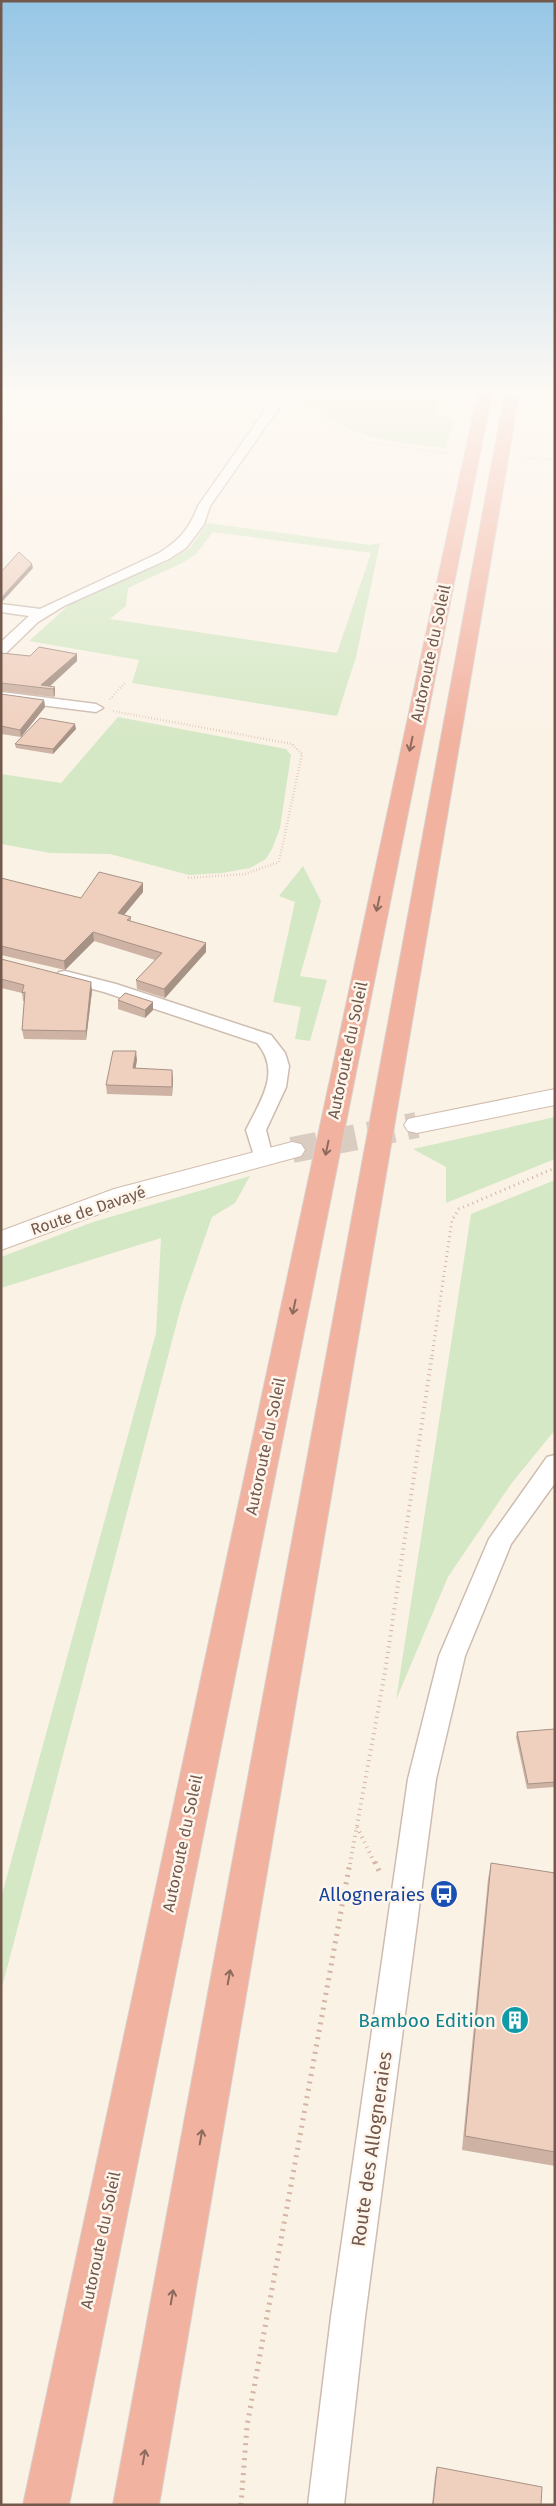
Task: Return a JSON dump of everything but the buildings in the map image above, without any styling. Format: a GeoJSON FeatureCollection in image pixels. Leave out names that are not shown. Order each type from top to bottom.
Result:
{"type":"FeatureCollection","features":[{"type":"Feature","properties":{"kind":"highway","name":"Autoroute du Soleil"},"geometry":{"type":"LineString","coordinates":[[46,2505],[462,505]]}},
{"type":"Feature","properties":{"kind":"highway","name":"Autoroute du Soleil"},"geometry":{"type":"LineString","coordinates":[[136,2505],[492,505]]}},
{"type":"Feature","properties":{"kind":"street"},"geometry":{"type":"LineString","coordinates":[[1,650],[32,618],[164,556],[181,545],[198,524],[205,505]]}},
{"type":"Feature","properties":{"kind":"street"},"geometry":{"type":"LineString","coordinates":[[1,608],[42,613]]}},
{"type":"Feature","properties":{"kind":"street"},"geometry":{"type":"LineString","coordinates":[[1,696],[96,708]]}},
{"type":"Feature","properties":{"kind":"street"},"geometry":{"type":"LineString","coordinates":[[44,972],[110,988],[264,1039],[276,1053],[279,1066],[276,1087],[256,1130],[262,1157]]}},
{"type":"Feature","properties":{"kind":"street"},"geometry":{"type":"LineString","coordinates":[[417,1125],[555,1097]]}},
{"type":"Feature","properties":{"kind":"street","name":"Route de Davayé"},"geometry":{"type":"LineString","coordinates":[[1,1241],[123,1196],[175,1180],[292,1150]]}},
{"type":"Feature","properties":{"kind":"street","name":"Route des Allogneraies"},"geometry":{"type":"LineString","coordinates":[[326,2505],[348,2317],[422,1779],[452,1656],[501,1539],[555,1464]]}},
{"type":"Feature","properties":{"kind":"path"},"geometry":{"type":"LineString","coordinates":[[96,708],[104,706],[125,683]]}},
{"type":"Feature","properties":{"kind":"path"},"geometry":{"type":"LineString","coordinates":[[96,708],[292,744],[302,754],[279,862],[249,875],[223,878],[186,878]]}},
{"type":"Feature","properties":{"kind":"path"},"geometry":{"type":"LineString","coordinates":[[241,2505],[247,2426],[385,1672],[452,1220],[459,1209],[555,1168]]}},
{"type":"Feature","properties":{"kind":"path"},"geometry":{"type":"LineString","coordinates":[[357,1826],[386,1884],[407,1888]]}},
{"type":"Feature","properties":{"kind":"green space"},"geometry":{"type":"Polygon","coordinates":[[[207,523],[370,545],[380,543],[356,657],[337,716],[132,683],[139,660],[29,641],[70,604],[97,590],[169,561],[190,548],[207,523]],[[213,532],[196,554],[182,563],[128,588],[126,606],[110,619],[337,653],[371,553],[213,532]]]}},
{"type":"Feature","properties":{"kind":"green space"},"geometry":{"type":"Polygon","coordinates":[[[118,717],[286,749],[291,755],[280,828],[266,859],[250,868],[222,873],[189,875],[110,854],[50,853],[1,844],[1,774],[61,783],[118,717]]]}},
{"type":"Feature","properties":{"kind":"green space"},"geometry":{"type":"Polygon","coordinates":[[[303,866],[321,901],[300,976],[327,980],[310,1041],[295,1039],[301,1007],[273,1002],[295,902],[279,896],[303,866]]]}},
{"type":"Feature","properties":{"kind":"green space"},"geometry":{"type":"Polygon","coordinates":[[[555,1117],[555,1159],[446,1203],[446,1167],[413,1149],[555,1117]]]}},
{"type":"Feature","properties":{"kind":"green space"},"geometry":{"type":"Polygon","coordinates":[[[250,1176],[235,1203],[212,1217],[182,1303],[1,1991],[1,1898],[156,1333],[161,1238],[1,1288],[1,1257],[93,1222],[250,1176]]]}},
{"type":"Feature","properties":{"kind":"green space"},"geometry":{"type":"Polygon","coordinates":[[[555,1180],[555,1430],[511,1484],[448,1577],[396,1700],[471,1214],[555,1180]]]}},
{"type":"Feature","properties":{"kind":"tunnel"},"geometry":{"type":"LineString","coordinates":[[292,1150],[417,1125]]}},
{"type":"Feature","properties":{"kind":"place","name":"Allogneraies"},"geometry":{"type":"Point","coordinates":[444,1894]}},
{"type":"Feature","properties":{"kind":"place","name":"Bamboo Edition"},"geometry":{"type":"Point","coordinates":[515,2020]}}]}
